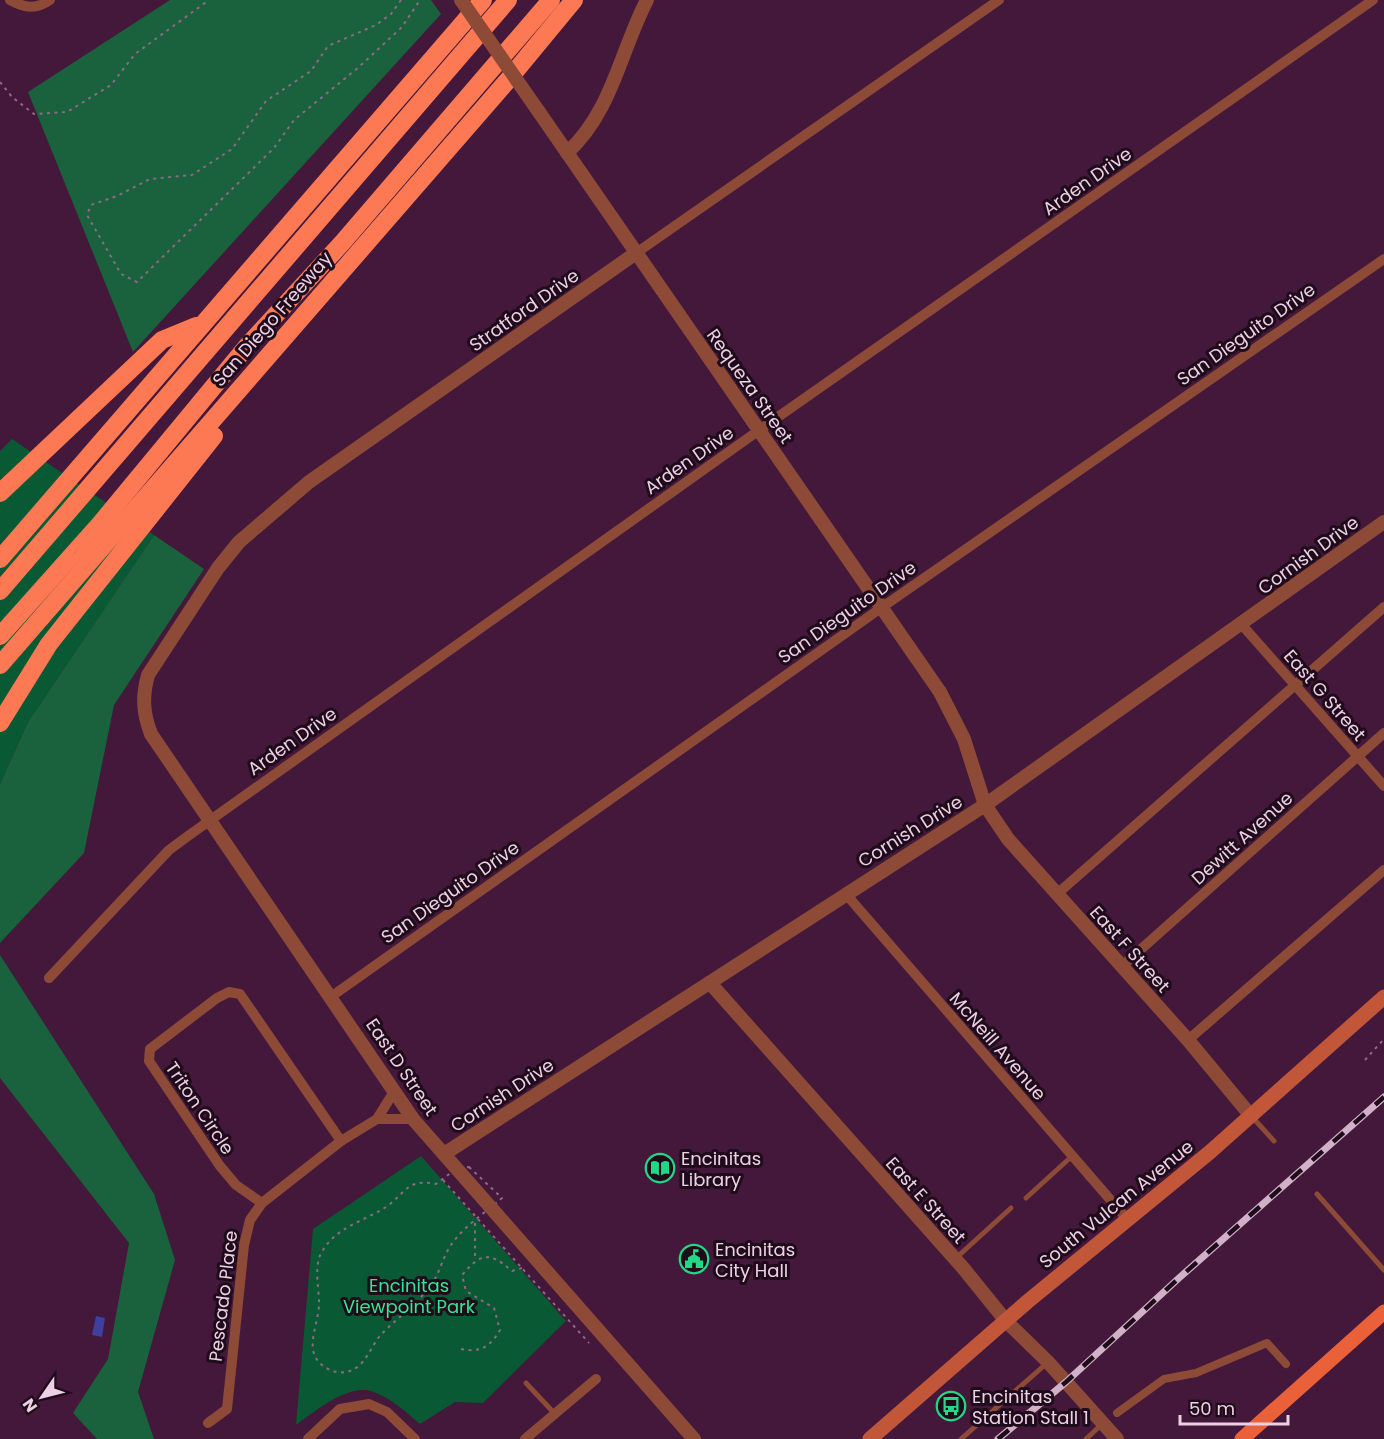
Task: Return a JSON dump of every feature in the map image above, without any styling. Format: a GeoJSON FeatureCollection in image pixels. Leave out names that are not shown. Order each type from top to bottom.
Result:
{"type":"FeatureCollection","features":[{"type":"Feature","properties":{"kind":"highway"},"geometry":{"type":"LineString","coordinates":[[0,559],[200,324],[401,98],[483,0]]}},
{"type":"Feature","properties":{"kind":"highway"},"geometry":{"type":"LineString","coordinates":[[0,591],[508,0]]}},
{"type":"Feature","properties":{"kind":"highway"},"geometry":{"type":"LineString","coordinates":[[0,636],[100,524],[248,345],[342,243],[551,0]]}},
{"type":"Feature","properties":{"kind":"highway","name":"San Diego Freeway"},"geometry":{"type":"LineString","coordinates":[[0,665],[508,80],[573,0]]}},
{"type":"Feature","properties":{"kind":"highway"},"geometry":{"type":"LineString","coordinates":[[0,723],[50,644],[373,235]]}},
{"type":"Feature","properties":{"kind":"highway"},"geometry":{"type":"LineString","coordinates":[[0,493],[162,340],[200,324]]}},
{"type":"Feature","properties":{"kind":"main road","name":"South Vulcan Avenue"},"geometry":{"type":"LineString","coordinates":[[870,1439],[1006,1321],[1251,1116],[1384,997]]}},
{"type":"Feature","properties":{"kind":"main road"},"geometry":{"type":"LineString","coordinates":[[1242,1439],[1384,1312]]}},
{"type":"Feature","properties":{"kind":"street"},"geometry":{"type":"LineString","coordinates":[[10,0],[26,8],[43,5],[50,0]]}},
{"type":"Feature","properties":{"kind":"street","name":"Requeza Street"},"geometry":{"type":"LineString","coordinates":[[461,0],[940,692],[964,739],[985,805]]}},
{"type":"Feature","properties":{"kind":"street"},"geometry":{"type":"LineString","coordinates":[[567,153],[582,139],[609,98],[633,27],[647,0]]}},
{"type":"Feature","properties":{"kind":"street","name":"Stratford Drive"},"geometry":{"type":"LineString","coordinates":[[144,713],[143,692],[148,675],[218,568],[239,542],[309,482],[999,0]]}},
{"type":"Feature","properties":{"kind":"street","name":"Arden Drive"},"geometry":{"type":"LineString","coordinates":[[49,978],[169,850],[758,431],[1373,0]]}},
{"type":"Feature","properties":{"kind":"street","name":"San Dieguito Drive"},"geometry":{"type":"LineString","coordinates":[[332,996],[881,608],[1384,258]]}},
{"type":"Feature","properties":{"kind":"street","name":"Cornish Drive"},"geometry":{"type":"LineString","coordinates":[[444,1154],[845,893],[985,805],[1242,625],[1384,522]]}},
{"type":"Feature","properties":{"kind":"street"},"geometry":{"type":"LineString","coordinates":[[1057,894],[1384,607]]}},
{"type":"Feature","properties":{"kind":"street","name":"East G Street"},"geometry":{"type":"LineString","coordinates":[[1242,625],[1294,687],[1384,786]]}},
{"type":"Feature","properties":{"kind":"street","name":"East D Street"},"geometry":{"type":"LineString","coordinates":[[144,713],[151,734],[332,996],[413,1119],[694,1439]]}},
{"type":"Feature","properties":{"kind":"street","name":"Dewitt Avenue"},"geometry":{"type":"LineString","coordinates":[[1121,967],[1384,734]]}},
{"type":"Feature","properties":{"kind":"street","name":"East F Street"},"geometry":{"type":"LineString","coordinates":[[985,805],[1008,839],[1188,1040],[1251,1116]]}},
{"type":"Feature","properties":{"kind":"street"},"geometry":{"type":"LineString","coordinates":[[1188,1040],[1384,870]]}},
{"type":"Feature","properties":{"kind":"street","name":"McNeill Avenue"},"geometry":{"type":"LineString","coordinates":[[845,893],[1127,1220]]}},
{"type":"Feature","properties":{"kind":"street","name":"East E Street"},"geometry":{"type":"LineString","coordinates":[[710,983],[955,1259],[1006,1321],[1048,1362],[1117,1439]]}},
{"type":"Feature","properties":{"kind":"street","name":"Triton Circle"},"geometry":{"type":"LineString","coordinates":[[262,1203],[236,1185],[220,1166],[149,1061],[150,1049],[218,998],[229,992],[240,994],[341,1141]]}},
{"type":"Feature","properties":{"kind":"street","name":"Pescado Place"},"geometry":{"type":"LineString","coordinates":[[208,1423],[227,1409],[244,1245],[250,1221],[262,1203],[341,1141],[377,1119],[395,1090]]}},
{"type":"Feature","properties":{"kind":"street"},"geometry":{"type":"LineString","coordinates":[[377,1119],[413,1119]]}},
{"type":"Feature","properties":{"kind":"street"},"geometry":{"type":"LineString","coordinates":[[1117,1413],[1164,1379],[1196,1373],[1268,1343],[1286,1364]]}},
{"type":"Feature","properties":{"kind":"street"},"geometry":{"type":"LineString","coordinates":[[525,1439],[596,1379]]}},
{"type":"Feature","properties":{"kind":"street"},"geometry":{"type":"LineString","coordinates":[[308,1439],[340,1409],[369,1404],[387,1412],[415,1439]]}},
{"type":"Feature","properties":{"kind":"lane"},"geometry":{"type":"LineString","coordinates":[[1251,1116],[1274,1141]]}},
{"type":"Feature","properties":{"kind":"lane"},"geometry":{"type":"LineString","coordinates":[[1026,1198],[1071,1157]]}},
{"type":"Feature","properties":{"kind":"lane"},"geometry":{"type":"LineString","coordinates":[[1317,1194],[1384,1270]]}},
{"type":"Feature","properties":{"kind":"lane"},"geometry":{"type":"LineString","coordinates":[[955,1259],[1011,1208]]}},
{"type":"Feature","properties":{"kind":"lane"},"geometry":{"type":"LineString","coordinates":[[962,1439],[1048,1362]]}},
{"type":"Feature","properties":{"kind":"lane"},"geometry":{"type":"LineString","coordinates":[[526,1383],[555,1414]]}},
{"type":"Feature","properties":{"kind":"lane"},"geometry":{"type":"LineString","coordinates":[[1086,1439],[1103,1424]]}},
{"type":"Feature","properties":{"kind":"path"},"geometry":{"type":"LineString","coordinates":[[0,82],[12,97],[34,114],[67,112],[111,85],[135,54],[209,0]]}},
{"type":"Feature","properties":{"kind":"path"},"geometry":{"type":"LineString","coordinates":[[400,0],[391,14],[376,25],[328,46],[311,71],[266,101],[232,149],[192,175],[150,179],[117,196],[91,205],[87,215],[121,274],[137,282],[274,148],[294,120],[359,67],[402,27],[420,0]]}},
{"type":"Feature","properties":{"kind":"path"},"geometry":{"type":"LineString","coordinates":[[1365,1060],[1384,1039]]}},
{"type":"Feature","properties":{"kind":"path"},"geometry":{"type":"LineString","coordinates":[[469,1167],[502,1198],[452,1243],[430,1288],[380,1336],[364,1361],[355,1369],[346,1372],[335,1372],[322,1366],[315,1358],[311,1344],[319,1307],[318,1262],[322,1250],[342,1229],[370,1218],[390,1204],[404,1189],[421,1181],[436,1184],[456,1169],[469,1167]]}},
{"type":"Feature","properties":{"kind":"path"},"geometry":{"type":"LineString","coordinates":[[443,1179],[594,1348]]}},
{"type":"Feature","properties":{"kind":"path"},"geometry":{"type":"LineString","coordinates":[[475,1223],[475,1260]]}},
{"type":"Feature","properties":{"kind":"path"},"geometry":{"type":"LineString","coordinates":[[461,1349],[478,1351],[484,1348],[500,1330],[494,1308],[472,1297],[462,1283],[462,1275],[475,1260],[488,1256],[500,1260],[512,1271],[522,1268],[531,1256]]}},
{"type":"Feature","properties":{"kind":"green space"},"geometry":{"type":"Polygon","coordinates":[[[170,0],[431,0],[441,14],[133,352],[28,92],[170,0]]]}},
{"type":"Feature","properties":{"kind":"green space"},"geometry":{"type":"Polygon","coordinates":[[[12,439],[154,535],[28,722],[0,784],[0,451],[12,439]]]}},
{"type":"Feature","properties":{"kind":"green space"},"geometry":{"type":"Polygon","coordinates":[[[154,535],[204,569],[114,705],[84,853],[0,943],[0,784],[28,722],[154,535]]]}},
{"type":"Feature","properties":{"kind":"green space"},"geometry":{"type":"Polygon","coordinates":[[[0,955],[154,1194],[175,1260],[138,1392],[154,1439],[97,1439],[73,1413],[108,1359],[129,1243],[0,1078],[0,955]]]}},
{"type":"Feature","properties":{"kind":"green space","name":"Encinitas Viewpoint Park"},"geometry":{"type":"Polygon","coordinates":[[[421,1156],[566,1321],[483,1403],[455,1402],[420,1424],[381,1395],[364,1390],[354,1391],[322,1406],[296,1425],[313,1229],[421,1156]]]}},
{"type":"Feature","properties":{"kind":"shaded area"},"geometry":{"type":"Polygon","coordinates":[[[96,1316],[105,1318],[102,1337],[92,1335],[96,1316]]]}},
{"type":"Feature","properties":{"kind":"railway"},"geometry":{"type":"LineString","coordinates":[[998,1439],[1066,1382],[1179,1278],[1384,1097]]}},
{"type":"Feature","properties":{"kind":"place","name":"Encinitas Library"},"geometry":{"type":"Point","coordinates":[660,1168]}},
{"type":"Feature","properties":{"kind":"place","name":"Encinitas City Hall"},"geometry":{"type":"Point","coordinates":[694,1259]}},
{"type":"Feature","properties":{"kind":"place","name":"Encinitas Station Stall 1"},"geometry":{"type":"Point","coordinates":[951,1406]}}]}
